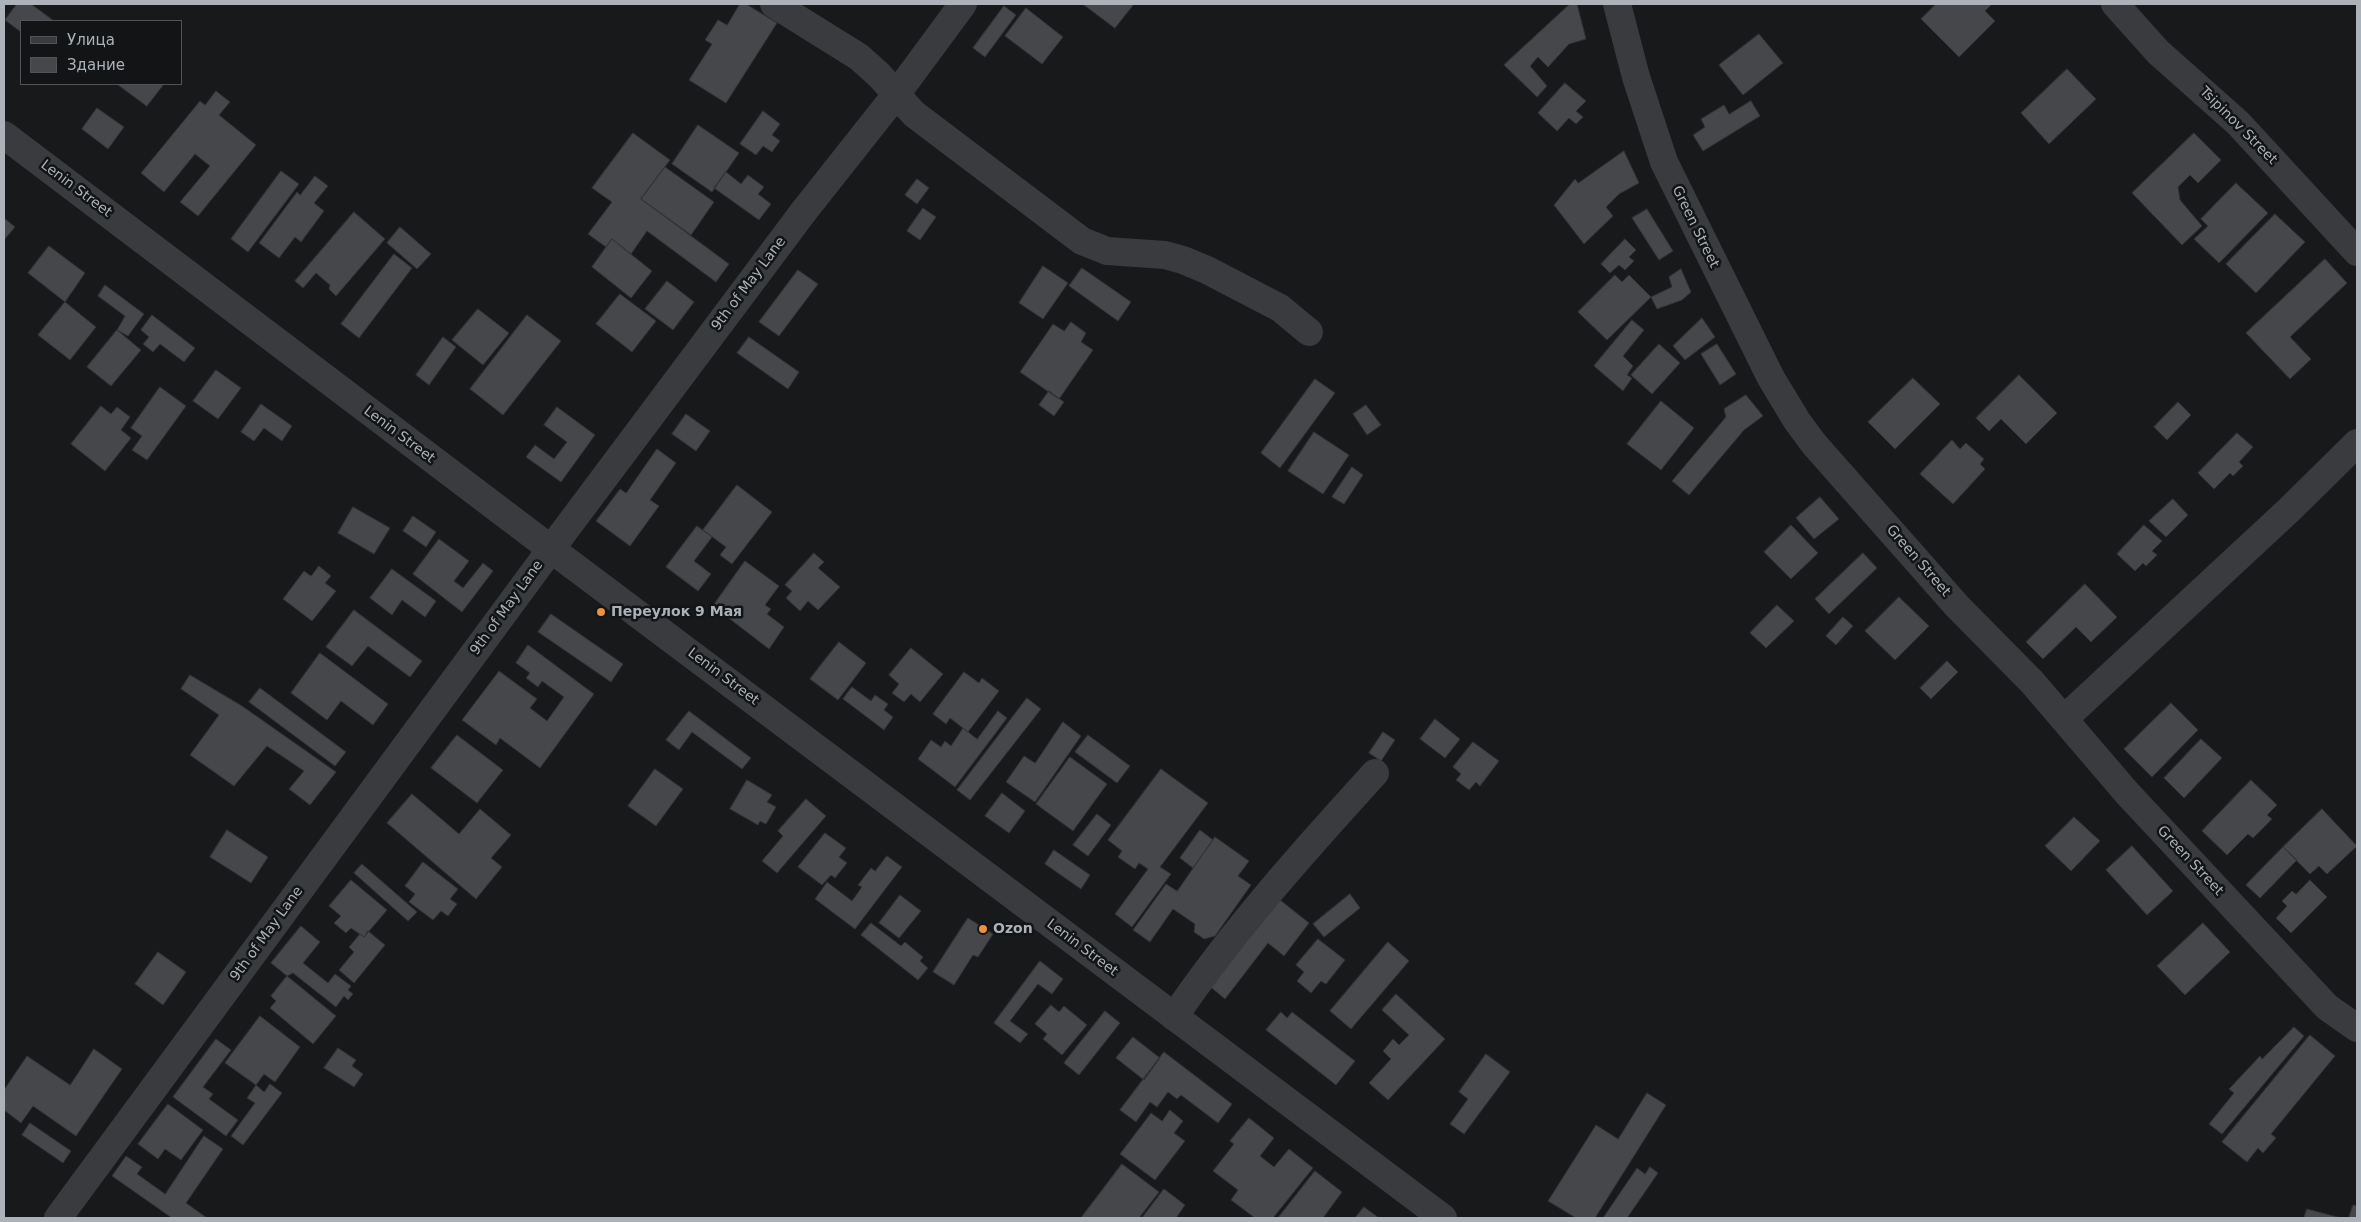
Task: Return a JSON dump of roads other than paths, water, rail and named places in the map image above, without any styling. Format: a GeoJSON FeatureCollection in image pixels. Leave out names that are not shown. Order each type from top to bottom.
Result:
{"type":"FeatureCollection","features":[{"type":"Feature","properties":{"kind":"street"},"geometry":{"type":"LineString","coordinates":[[774,4],[859,57],[914,114],[1082,240],[1107,251],[1165,255],[1183,260],[1207,270],[1280,308],[1309,332]]}},
{"type":"Feature","properties":{"kind":"street","name":"9th of May Lane"},"geometry":{"type":"LineString","coordinates":[[58,1218],[551,549],[804,211],[895,96],[963,4]]}},
{"type":"Feature","properties":{"kind":"street","name":"Green Street"},"geometry":{"type":"LineString","coordinates":[[1617,4],[1636,77],[1664,162],[1771,378],[1797,422],[1814,444],[1957,606],[2065,718],[2127,793],[2328,1007],[2357,1028]]}},
{"type":"Feature","properties":{"kind":"street","name":"Tsipinov Street"},"geometry":{"type":"LineString","coordinates":[[2114,4],[2158,52],[2238,124],[2357,252]]}},
{"type":"Feature","properties":{"kind":"street","name":"Lenin Street"},"geometry":{"type":"LineString","coordinates":[[4,135],[551,549],[1174,1016],[1431,1215]]}},
{"type":"Feature","properties":{"kind":"street"},"geometry":{"type":"LineString","coordinates":[[2065,718],[2282,516],[2357,443]]}},
{"type":"Feature","properties":{"kind":"street"},"geometry":{"type":"LineString","coordinates":[[1174,1016],[1257,906],[1375,773]]}},
{"type":"Feature","properties":{"kind":"place","name":"Переулок 9 Мая"},"geometry":{"type":"Point","coordinates":[601,612]}},
{"type":"Feature","properties":{"kind":"place","name":"Ozon"},"geometry":{"type":"Point","coordinates":[983,929]}}]}
